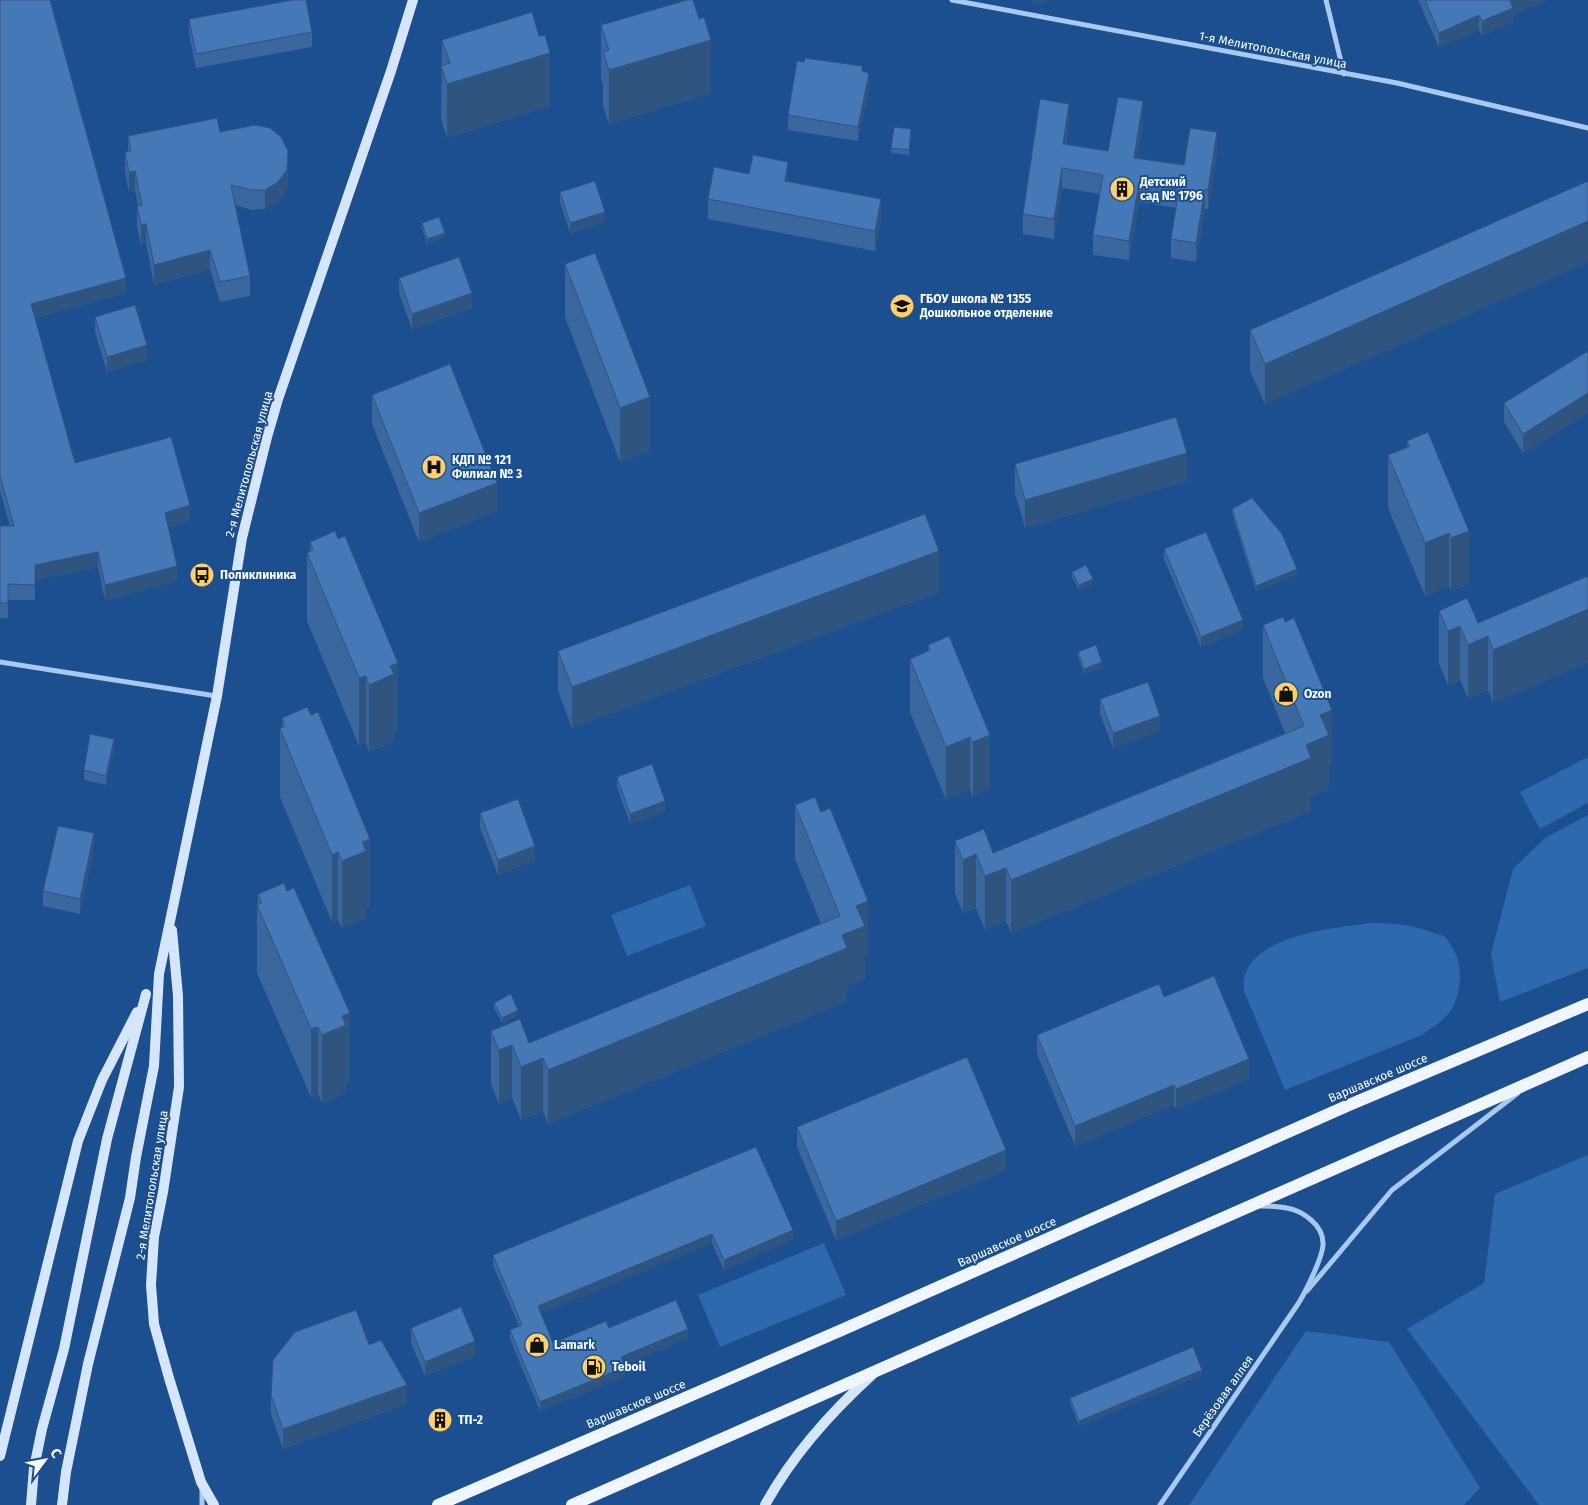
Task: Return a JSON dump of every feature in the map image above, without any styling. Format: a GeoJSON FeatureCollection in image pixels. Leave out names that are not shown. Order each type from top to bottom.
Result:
{"type":"FeatureCollection","features":[{"type":"Feature","properties":{"kind":"main road","name":"Варшавское шоссе"},"geometry":{"type":"LineString","coordinates":[[438,1505],[835,1333],[1349,1104],[1588,1004]]}},
{"type":"Feature","properties":{"kind":"main road"},"geometry":{"type":"LineString","coordinates":[[572,1505],[1588,1057]]}},
{"type":"Feature","properties":{"kind":"street","name":"2-я Мелитопольская улица"},"geometry":{"type":"LineString","coordinates":[[62,1505],[66,1472],[88,1364],[130,1198],[154,1066],[159,974],[217,696],[242,538],[267,437],[413,0]]}},
{"type":"Feature","properties":{"kind":"street","name":"1-я Мелитопольская улица"},"geometry":{"type":"LineString","coordinates":[[952,0],[1397,84],[1588,128]]}},
{"type":"Feature","properties":{"kind":"street"},"geometry":{"type":"LineString","coordinates":[[1326,0],[1344,74]]}},
{"type":"Feature","properties":{"kind":"street"},"geometry":{"type":"LineString","coordinates":[[0,662],[217,696]]}},
{"type":"Feature","properties":{"kind":"street","name":"2-я Мелитопольская улица"},"geometry":{"type":"LineString","coordinates":[[171,919],[178,996],[179,1087],[164,1192],[154,1236],[151,1285],[154,1324],[169,1378],[201,1482],[214,1505]]}},
{"type":"Feature","properties":{"kind":"street"},"geometry":{"type":"LineString","coordinates":[[0,1456],[78,1141],[102,1080],[146,994],[159,974]]}},
{"type":"Feature","properties":{"kind":"street"},"geometry":{"type":"LineString","coordinates":[[31,1504],[36,1458],[64,1349],[107,1139],[146,994]]}},
{"type":"Feature","properties":{"kind":"street","name":"Берёзовая аллея"},"geometry":{"type":"LineString","coordinates":[[1160,1505],[1302,1298],[1392,1190],[1533,1082]]}},
{"type":"Feature","properties":{"kind":"street","name":"Берёзовая аллея"},"geometry":{"type":"LineString","coordinates":[[1253,1205],[1288,1208],[1310,1218],[1319,1228],[1323,1243],[1315,1271],[1302,1298]]}},
{"type":"Feature","properties":{"kind":"street"},"geometry":{"type":"LineString","coordinates":[[765,1505],[779,1480],[824,1422],[879,1369]]}},
{"type":"Feature","properties":{"kind":"street"},"geometry":{"type":"LineString","coordinates":[[201,1482],[202,1505]]}},
{"type":"Feature","properties":{"kind":"shaded area"},"geometry":{"type":"Polygon","coordinates":[[[1588,757],[1588,803],[1540,829],[1520,792],[1588,757]]]}},
{"type":"Feature","properties":{"kind":"shaded area"},"geometry":{"type":"Polygon","coordinates":[[[1588,815],[1588,968],[1500,1002],[1491,954],[1513,869],[1545,838],[1588,815]]]}},
{"type":"Feature","properties":{"kind":"shaded area"},"geometry":{"type":"Polygon","coordinates":[[[690,885],[706,926],[627,956],[611,915],[690,885]]]}},
{"type":"Feature","properties":{"kind":"shaded area"},"geometry":{"type":"Polygon","coordinates":[[[1370,923],[1411,926],[1446,938],[1456,955],[1460,971],[1457,997],[1449,1013],[1422,1035],[1285,1090],[1244,991],[1246,972],[1254,959],[1267,949],[1283,941],[1300,935],[1338,927],[1370,923]]]}},
{"type":"Feature","properties":{"kind":"shaded area"},"geometry":{"type":"Polygon","coordinates":[[[1588,1155],[1588,1505],[1539,1505],[1407,1329],[1484,1283],[1495,1194],[1588,1155]]]}},
{"type":"Feature","properties":{"kind":"shaded area"},"geometry":{"type":"Polygon","coordinates":[[[824,1243],[846,1295],[720,1347],[698,1295],[824,1243]]]}},
{"type":"Feature","properties":{"kind":"shaded area"},"geometry":{"type":"Polygon","coordinates":[[[1306,1331],[1389,1342],[1480,1488],[1464,1505],[1189,1505],[1306,1331]]]}},
{"type":"Feature","properties":{"kind":"building"},"geometry":{"type":"Polygon","coordinates":[[[0,0],[50,0],[126,278],[31,304],[75,463],[171,437],[190,505],[165,513],[177,566],[105,585],[98,552],[35,565],[35,585],[8,584],[8,603],[0,603],[0,526],[14,526],[0,476],[0,0]]]}},
{"type":"Feature","properties":{"kind":"building"},"geometry":{"type":"Polygon","coordinates":[[[293,0],[306,0],[312,32],[196,54],[189,19],[293,0]]]}},
{"type":"Feature","properties":{"kind":"building"},"geometry":{"type":"Polygon","coordinates":[[[687,0],[693,0],[699,19],[704,17],[711,40],[609,70],[603,52],[609,50],[601,25],[687,0]]]}},
{"type":"Feature","properties":{"kind":"building"},"geometry":{"type":"Polygon","coordinates":[[[1425,0],[1512,0],[1510,1],[1513,8],[1482,21],[1479,15],[1439,33],[1425,0]]]}},
{"type":"Feature","properties":{"kind":"building"},"geometry":{"type":"Polygon","coordinates":[[[532,12],[539,36],[545,35],[550,53],[447,84],[441,66],[450,63],[442,40],[532,12]]]}},
{"type":"Feature","properties":{"kind":"building"},"geometry":{"type":"Polygon","coordinates":[[[805,58],[862,66],[862,71],[869,73],[858,127],[788,115],[797,61],[804,62],[805,58]]]}},
{"type":"Feature","properties":{"kind":"building","name":"Детский сад № 1796"},"geometry":{"type":"Polygon","coordinates":[[[1118,97],[1143,101],[1134,158],[1184,165],[1190,128],[1217,132],[1208,190],[1205,189],[1196,243],[1171,239],[1179,189],[1139,183],[1129,241],[1093,235],[1103,175],[1062,168],[1054,219],[1023,214],[1040,99],[1069,104],[1063,144],[1108,151],[1118,97]]]}},
{"type":"Feature","properties":{"kind":"building"},"geometry":{"type":"Polygon","coordinates":[[[217,118],[220,132],[255,125],[270,128],[281,137],[288,151],[287,170],[278,182],[265,190],[252,190],[231,185],[250,276],[220,282],[210,250],[154,265],[146,224],[141,225],[137,206],[142,205],[135,171],[129,172],[125,152],[131,151],[128,136],[217,118]]]}},
{"type":"Feature","properties":{"kind":"building"},"geometry":{"type":"Polygon","coordinates":[[[894,127],[911,129],[909,150],[891,148],[894,127]]]}},
{"type":"Feature","properties":{"kind":"building"},"geometry":{"type":"Polygon","coordinates":[[[753,155],[788,162],[785,181],[881,199],[875,231],[708,199],[714,167],[749,174],[753,155]]]}},
{"type":"Feature","properties":{"kind":"building"},"geometry":{"type":"Polygon","coordinates":[[[595,181],[605,212],[570,223],[560,192],[595,181]]]}},
{"type":"Feature","properties":{"kind":"building"},"geometry":{"type":"Polygon","coordinates":[[[1588,181],[1588,221],[1265,364],[1250,330],[1588,181]]]}},
{"type":"Feature","properties":{"kind":"building"},"geometry":{"type":"Polygon","coordinates":[[[439,217],[445,233],[427,239],[422,223],[439,217]]]}},
{"type":"Feature","properties":{"kind":"building"},"geometry":{"type":"Polygon","coordinates":[[[595,253],[650,397],[620,408],[565,264],[595,253]]]}},
{"type":"Feature","properties":{"kind":"building"},"geometry":{"type":"Polygon","coordinates":[[[459,257],[472,293],[412,314],[399,278],[459,257]]]}},
{"type":"Feature","properties":{"kind":"building"},"geometry":{"type":"Polygon","coordinates":[[[135,305],[147,345],[107,357],[95,317],[135,305]]]}},
{"type":"Feature","properties":{"kind":"building"},"geometry":{"type":"Polygon","coordinates":[[[1588,351],[1588,393],[1523,434],[1504,403],[1588,351]]]}},
{"type":"Feature","properties":{"kind":"building","name":"КДП № 121 Филиал № 3"},"geometry":{"type":"Polygon","coordinates":[[[450,364],[497,483],[419,513],[372,395],[450,364]]]}},
{"type":"Feature","properties":{"kind":"building"},"geometry":{"type":"Polygon","coordinates":[[[1176,417],[1187,453],[1025,500],[1015,464],[1176,417]]]}},
{"type":"Feature","properties":{"kind":"building"},"geometry":{"type":"Polygon","coordinates":[[[1428,432],[1469,531],[1451,538],[1449,533],[1425,543],[1388,455],[1409,447],[1407,441],[1428,432]]]}},
{"type":"Feature","properties":{"kind":"building"},"geometry":{"type":"Polygon","coordinates":[[[1252,498],[1282,534],[1297,569],[1256,586],[1232,509],[1252,498]]]}},
{"type":"Feature","properties":{"kind":"building"},"geometry":{"type":"Polygon","coordinates":[[[925,514],[939,551],[572,687],[558,651],[925,514]]]}},
{"type":"Feature","properties":{"kind":"building"},"geometry":{"type":"Polygon","coordinates":[[[335,531],[338,539],[345,536],[398,663],[390,666],[394,674],[369,685],[366,676],[359,678],[307,553],[313,550],[310,542],[335,531]]]}},
{"type":"Feature","properties":{"kind":"building"},"geometry":{"type":"Polygon","coordinates":[[[1206,532],[1243,620],[1201,637],[1164,549],[1206,532]]]}},
{"type":"Feature","properties":{"kind":"building"},"geometry":{"type":"Polygon","coordinates":[[[1086,565],[1093,579],[1079,585],[1072,572],[1086,565]]]}},
{"type":"Feature","properties":{"kind":"building"},"geometry":{"type":"Polygon","coordinates":[[[1588,576],[1588,609],[1493,650],[1488,636],[1468,645],[1460,626],[1448,631],[1439,611],[1467,598],[1478,623],[1588,576]]]}},
{"type":"Feature","properties":{"kind":"building"},"geometry":{"type":"Polygon","coordinates":[[[1283,617],[1285,622],[1294,618],[1332,710],[1320,715],[1329,735],[1306,745],[1311,758],[1011,880],[1006,868],[985,876],[976,854],[963,860],[955,841],[984,829],[993,853],[1304,726],[1263,625],[1283,617]]]}},
{"type":"Feature","properties":{"kind":"building"},"geometry":{"type":"Polygon","coordinates":[[[949,636],[990,735],[973,742],[970,737],[946,747],[910,659],[930,650],[928,645],[949,636]]]}},
{"type":"Feature","properties":{"kind":"building"},"geometry":{"type":"Polygon","coordinates":[[[1096,645],[1102,662],[1084,669],[1078,652],[1096,645]]]}},
{"type":"Feature","properties":{"kind":"building"},"geometry":{"type":"Polygon","coordinates":[[[1148,682],[1160,716],[1113,733],[1100,699],[1148,682]]]}},
{"type":"Feature","properties":{"kind":"building"},"geometry":{"type":"Polygon","coordinates":[[[307,707],[311,715],[318,712],[370,839],[362,842],[366,851],[342,861],[338,852],[332,855],[280,729],[285,726],[282,718],[307,707]]]}},
{"type":"Feature","properties":{"kind":"building"},"geometry":{"type":"Polygon","coordinates":[[[90,734],[114,739],[106,776],[84,770],[90,734]]]}},
{"type":"Feature","properties":{"kind":"building"},"geometry":{"type":"Polygon","coordinates":[[[652,764],[665,801],[630,814],[617,777],[652,764]]]}},
{"type":"Feature","properties":{"kind":"building"},"geometry":{"type":"Polygon","coordinates":[[[815,797],[821,812],[830,808],[868,901],[856,906],[865,926],[842,935],[847,948],[548,1070],[543,1058],[521,1067],[512,1045],[499,1050],[491,1031],[520,1019],[529,1043],[840,916],[795,805],[815,797]]]}},
{"type":"Feature","properties":{"kind":"building"},"geometry":{"type":"Polygon","coordinates":[[[518,799],[535,846],[498,860],[480,813],[518,799]]]}},
{"type":"Feature","properties":{"kind":"building"},"geometry":{"type":"Polygon","coordinates":[[[58,826],[94,833],[80,899],[43,891],[58,826]]]}},
{"type":"Feature","properties":{"kind":"building"},"geometry":{"type":"Polygon","coordinates":[[[284,883],[287,891],[294,888],[350,1013],[342,1016],[346,1025],[322,1035],[318,1027],[311,1029],[257,905],[262,903],[258,894],[284,883]]]}},
{"type":"Feature","properties":{"kind":"building"},"geometry":{"type":"Polygon","coordinates":[[[1214,976],[1249,1059],[1176,1089],[1174,1085],[1075,1126],[1037,1035],[1159,984],[1164,997],[1214,976]]]}},
{"type":"Feature","properties":{"kind":"building"},"geometry":{"type":"Polygon","coordinates":[[[511,994],[518,1010],[502,1018],[494,1003],[511,994]]]}},
{"type":"Feature","properties":{"kind":"building"},"geometry":{"type":"Polygon","coordinates":[[[967,1057],[1006,1150],[836,1221],[797,1127],[967,1057]]]}},
{"type":"Feature","properties":{"kind":"building"},"geometry":{"type":"Polygon","coordinates":[[[756,1147],[793,1230],[724,1260],[712,1234],[538,1306],[553,1343],[606,1321],[609,1328],[676,1300],[688,1329],[621,1357],[625,1367],[540,1402],[510,1330],[522,1325],[493,1255],[756,1147]]]}},
{"type":"Feature","properties":{"kind":"building"},"geometry":{"type":"Polygon","coordinates":[[[461,1307],[475,1341],[425,1362],[411,1328],[461,1307]]]}},
{"type":"Feature","properties":{"kind":"building"},"geometry":{"type":"Polygon","coordinates":[[[356,1310],[369,1345],[381,1340],[407,1385],[283,1429],[271,1395],[273,1360],[295,1332],[356,1310]]]}},
{"type":"Feature","properties":{"kind":"building"},"geometry":{"type":"Polygon","coordinates":[[[1193,1347],[1202,1370],[1079,1421],[1070,1398],[1193,1347]]]}},
{"type":"Feature","properties":{"kind":"place","name":"Детский сад № 1796"},"geometry":{"type":"Point","coordinates":[1122,189]}},
{"type":"Feature","properties":{"kind":"place","name":"ГБОУ школа № 1355 Дошкольное отделение"},"geometry":{"type":"Point","coordinates":[902,306]}},
{"type":"Feature","properties":{"kind":"place","name":"КДП № 121 Филиал № 3"},"geometry":{"type":"Point","coordinates":[434,467]}},
{"type":"Feature","properties":{"kind":"place","name":"Поликлиника"},"geometry":{"type":"Point","coordinates":[202,575]}},
{"type":"Feature","properties":{"kind":"place","name":"Ozon"},"geometry":{"type":"Point","coordinates":[1286,694]}},
{"type":"Feature","properties":{"kind":"place","name":"Lamark"},"geometry":{"type":"Point","coordinates":[537,1345]}},
{"type":"Feature","properties":{"kind":"place","name":"Teboil"},"geometry":{"type":"Point","coordinates":[594,1367]}},
{"type":"Feature","properties":{"kind":"place","name":"ТП-2"},"geometry":{"type":"Point","coordinates":[440,1420]}}]}
